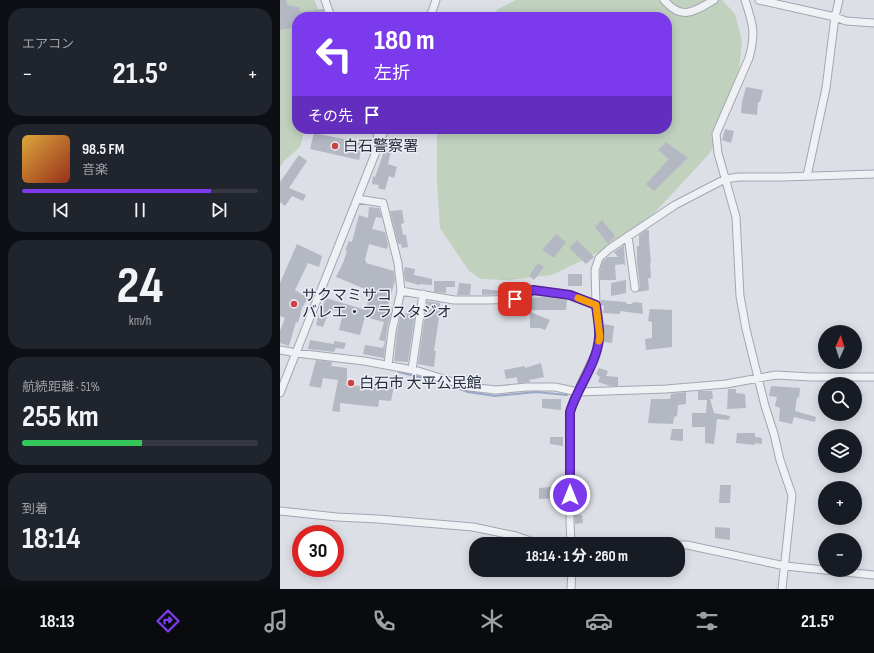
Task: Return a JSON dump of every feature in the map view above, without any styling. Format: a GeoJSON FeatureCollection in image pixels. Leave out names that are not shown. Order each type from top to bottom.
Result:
{"type":"FeatureCollection","features":[{"type":"Feature","properties":{"kind":"street"},"geometry":{"type":"LineString","coordinates":[[325,0],[329,12]]}},
{"type":"Feature","properties":{"kind":"street"},"geometry":{"type":"LineString","coordinates":[[432,12],[436,0]]}},
{"type":"Feature","properties":{"kind":"street"},"geometry":{"type":"LineString","coordinates":[[664,0],[671,8],[678,12],[690,12],[714,0]]}},
{"type":"Feature","properties":{"kind":"street"},"geometry":{"type":"LineString","coordinates":[[745,0],[754,29],[753,45],[749,58],[716,134],[718,153],[736,217],[740,296],[746,329],[757,378],[774,434],[780,460],[792,495],[782,589]]}},
{"type":"Feature","properties":{"kind":"street"},"geometry":{"type":"LineString","coordinates":[[759,0],[835,17],[846,21],[874,23]]}},
{"type":"Feature","properties":{"kind":"street"},"geometry":{"type":"LineString","coordinates":[[806,176],[829,71],[835,17],[839,0]]}},
{"type":"Feature","properties":{"kind":"street"},"geometry":{"type":"LineString","coordinates":[[377,134],[378,144]]}},
{"type":"Feature","properties":{"kind":"street"},"geometry":{"type":"LineString","coordinates":[[280,393],[383,134]]}},
{"type":"Feature","properties":{"kind":"street"},"geometry":{"type":"LineString","coordinates":[[571,537],[570,412],[574,399],[597,350],[600,337],[596,305],[595,270],[599,258],[609,249],[675,205],[725,179],[739,177],[874,174]]}},
{"type":"Feature","properties":{"kind":"street"},"geometry":{"type":"LineString","coordinates":[[357,199],[383,203],[398,263],[400,291],[392,331],[388,365]]}},
{"type":"Feature","properties":{"kind":"street"},"geometry":{"type":"LineString","coordinates":[[628,236],[635,288]]}},
{"type":"Feature","properties":{"kind":"street"},"geometry":{"type":"LineString","coordinates":[[400,291],[454,300],[515,299],[533,290],[570,295],[596,305]]}},
{"type":"Feature","properties":{"kind":"street"},"geometry":{"type":"LineString","coordinates":[[412,370],[423,294]]}},
{"type":"Feature","properties":{"kind":"street"},"geometry":{"type":"LineString","coordinates":[[280,350],[388,365],[412,370],[469,387],[496,390],[527,387],[555,387],[578,392],[666,389],[726,384],[776,375],[811,377],[874,377]]}},
{"type":"Feature","properties":{"kind":"street"},"geometry":{"type":"LineString","coordinates":[[280,512],[473,527],[519,537]]}},
{"type":"Feature","properties":{"kind":"street"},"geometry":{"type":"LineString","coordinates":[[685,545],[785,566],[874,575]]}},
{"type":"Feature","properties":{"kind":"street"},"geometry":{"type":"LineString","coordinates":[[571,589],[572,577]]}},
{"type":"Feature","properties":{"kind":"green space"},"geometry":{"type":"Polygon","coordinates":[[[280,0],[314,0],[320,12],[292,12],[292,134],[304,134],[300,147],[284,161],[280,167],[280,0]]]}},
{"type":"Feature","properties":{"kind":"green space"},"geometry":{"type":"Polygon","coordinates":[[[516,0],[722,0],[735,14],[742,41],[736,100],[710,153],[634,235],[552,275],[507,280],[481,279],[469,271],[440,228],[437,181],[437,134],[672,134],[672,12],[496,12],[516,0]]]}},
{"type":"Feature","properties":{"kind":"building"},"geometry":{"type":"Polygon","coordinates":[[[280,0],[286,0],[287,5],[299,7],[300,12],[292,12],[292,28],[280,30],[280,0]]]}},
{"type":"Feature","properties":{"kind":"building"},"geometry":{"type":"Polygon","coordinates":[[[323,9],[324,12],[300,12],[323,9]]]}},
{"type":"Feature","properties":{"kind":"building"},"geometry":{"type":"Polygon","coordinates":[[[746,87],[763,90],[760,102],[758,102],[757,115],[741,113],[746,87]]]}},
{"type":"Feature","properties":{"kind":"building"},"geometry":{"type":"Polygon","coordinates":[[[725,129],[734,131],[731,143],[722,140],[725,129]]]}},
{"type":"Feature","properties":{"kind":"building"},"geometry":{"type":"Polygon","coordinates":[[[314,134],[363,143],[359,160],[310,149],[314,134]]]}},
{"type":"Feature","properties":{"kind":"building"},"geometry":{"type":"Polygon","coordinates":[[[666,142],[688,158],[654,191],[646,184],[669,159],[658,150],[666,142]]]}},
{"type":"Feature","properties":{"kind":"building"},"geometry":{"type":"Polygon","coordinates":[[[387,143],[393,144],[388,164],[397,167],[394,178],[389,176],[385,190],[378,188],[379,185],[372,184],[373,176],[375,177],[387,143]]]}},
{"type":"Feature","properties":{"kind":"building"},"geometry":{"type":"Polygon","coordinates":[[[299,155],[307,161],[289,188],[306,195],[303,201],[292,196],[285,206],[280,202],[280,182],[299,155]]]}},
{"type":"Feature","properties":{"kind":"building"},"geometry":{"type":"Polygon","coordinates":[[[369,207],[379,208],[382,218],[376,217],[372,229],[385,232],[388,245],[387,249],[369,244],[365,260],[366,263],[394,271],[395,280],[388,306],[392,308],[387,330],[384,358],[363,354],[365,345],[383,348],[385,341],[379,340],[384,322],[365,317],[360,335],[339,330],[343,313],[330,309],[323,327],[316,325],[319,313],[326,298],[366,310],[370,291],[336,277],[343,263],[347,251],[345,250],[349,241],[352,242],[359,215],[368,218],[369,207]]]}},
{"type":"Feature","properties":{"kind":"building"},"geometry":{"type":"Polygon","coordinates":[[[402,210],[404,223],[401,224],[403,235],[406,235],[408,247],[402,248],[401,244],[398,244],[390,211],[402,210]]]}},
{"type":"Feature","properties":{"kind":"building"},"geometry":{"type":"Polygon","coordinates":[[[602,220],[615,236],[608,244],[595,227],[602,220]]]}},
{"type":"Feature","properties":{"kind":"building"},"geometry":{"type":"Polygon","coordinates":[[[646,230],[649,230],[651,278],[648,278],[649,290],[638,292],[640,287],[637,263],[637,246],[639,246],[639,235],[646,230]]]}},
{"type":"Feature","properties":{"kind":"building"},"geometry":{"type":"Polygon","coordinates":[[[556,234],[566,242],[554,258],[542,250],[556,234]]]}},
{"type":"Feature","properties":{"kind":"building"},"geometry":{"type":"Polygon","coordinates":[[[577,240],[594,257],[586,264],[569,248],[577,240]]]}},
{"type":"Feature","properties":{"kind":"building"},"geometry":{"type":"Polygon","coordinates":[[[297,244],[322,256],[319,267],[308,263],[295,290],[308,298],[302,308],[298,323],[296,322],[289,346],[280,343],[280,331],[285,318],[280,316],[280,283],[297,244]]]}},
{"type":"Feature","properties":{"kind":"building"},"geometry":{"type":"Polygon","coordinates":[[[624,245],[625,266],[623,264],[615,265],[616,280],[600,280],[600,270],[603,261],[608,257],[618,257],[614,252],[624,245]]]}},
{"type":"Feature","properties":{"kind":"building"},"geometry":{"type":"Polygon","coordinates":[[[538,263],[544,267],[534,280],[529,276],[538,263]]]}},
{"type":"Feature","properties":{"kind":"building"},"geometry":{"type":"Polygon","coordinates":[[[405,267],[415,269],[414,275],[432,279],[432,285],[419,285],[405,281],[405,267]]]}},
{"type":"Feature","properties":{"kind":"building"},"geometry":{"type":"Polygon","coordinates":[[[568,274],[582,274],[582,286],[568,286],[568,274]]]}},
{"type":"Feature","properties":{"kind":"building"},"geometry":{"type":"Polygon","coordinates":[[[626,280],[626,293],[611,296],[611,283],[626,280]]]}},
{"type":"Feature","properties":{"kind":"building"},"geometry":{"type":"Polygon","coordinates":[[[434,281],[455,281],[455,287],[446,287],[446,293],[434,292],[434,281]]]}},
{"type":"Feature","properties":{"kind":"building"},"geometry":{"type":"Polygon","coordinates":[[[459,283],[471,284],[470,295],[457,295],[459,283]]]}},
{"type":"Feature","properties":{"kind":"building"},"geometry":{"type":"Polygon","coordinates":[[[482,289],[503,291],[503,294],[482,295],[482,289]]]}},
{"type":"Feature","properties":{"kind":"building"},"geometry":{"type":"Polygon","coordinates":[[[544,297],[567,300],[566,310],[528,310],[509,314],[506,305],[529,300],[529,298],[544,297]]]}},
{"type":"Feature","properties":{"kind":"building"},"geometry":{"type":"Polygon","coordinates":[[[601,300],[626,302],[627,304],[632,304],[633,302],[642,303],[643,314],[620,311],[620,314],[603,313],[604,306],[601,305],[601,300]]]}},
{"type":"Feature","properties":{"kind":"building"},"geometry":{"type":"Polygon","coordinates":[[[427,301],[440,303],[434,351],[436,351],[434,367],[418,364],[427,301]]]}},
{"type":"Feature","properties":{"kind":"building"},"geometry":{"type":"Polygon","coordinates":[[[411,307],[416,308],[408,362],[394,361],[397,332],[401,313],[410,314],[411,307]]]}},
{"type":"Feature","properties":{"kind":"building"},"geometry":{"type":"Polygon","coordinates":[[[650,309],[672,310],[672,347],[646,350],[645,339],[652,338],[652,322],[648,321],[650,309]]]}},
{"type":"Feature","properties":{"kind":"building"},"geometry":{"type":"Polygon","coordinates":[[[530,312],[550,320],[545,330],[540,328],[530,328],[530,312]]]}},
{"type":"Feature","properties":{"kind":"building"},"geometry":{"type":"Polygon","coordinates":[[[604,324],[614,326],[612,343],[604,342],[604,324]]]}},
{"type":"Feature","properties":{"kind":"building"},"geometry":{"type":"Polygon","coordinates":[[[310,340],[334,344],[334,341],[346,343],[344,349],[336,348],[334,352],[308,349],[310,340]]]}},
{"type":"Feature","properties":{"kind":"building"},"geometry":{"type":"Polygon","coordinates":[[[316,360],[332,362],[331,366],[347,368],[347,385],[388,388],[389,381],[395,381],[391,401],[379,400],[378,407],[340,403],[340,412],[332,411],[338,380],[323,378],[321,388],[309,386],[316,360]]]}},
{"type":"Feature","properties":{"kind":"building"},"geometry":{"type":"Polygon","coordinates":[[[541,363],[544,377],[529,380],[530,382],[518,383],[517,377],[506,379],[504,370],[525,366],[525,368],[541,363]]]}},
{"type":"Feature","properties":{"kind":"building"},"geometry":{"type":"Polygon","coordinates":[[[599,368],[608,371],[606,376],[618,377],[618,386],[610,386],[598,382],[600,377],[596,374],[599,368]]]}},
{"type":"Feature","properties":{"kind":"building"},"geometry":{"type":"Polygon","coordinates":[[[771,386],[800,388],[795,411],[816,417],[815,422],[794,417],[792,424],[779,421],[780,408],[775,406],[777,397],[769,396],[771,386]]]}},
{"type":"Feature","properties":{"kind":"building"},"geometry":{"type":"Polygon","coordinates":[[[728,389],[736,389],[736,393],[745,394],[746,408],[727,409],[728,389]]]}},
{"type":"Feature","properties":{"kind":"building"},"geometry":{"type":"Polygon","coordinates":[[[698,391],[712,391],[713,399],[710,399],[714,413],[730,416],[729,420],[717,419],[714,444],[705,443],[705,427],[692,427],[692,413],[706,413],[707,400],[698,400],[698,391]]]}},
{"type":"Feature","properties":{"kind":"building"},"geometry":{"type":"Polygon","coordinates":[[[686,392],[686,404],[678,405],[677,416],[674,417],[673,424],[648,423],[651,399],[670,399],[671,394],[686,392]]]}},
{"type":"Feature","properties":{"kind":"building"},"geometry":{"type":"Polygon","coordinates":[[[542,399],[561,399],[561,410],[542,408],[542,399]]]}},
{"type":"Feature","properties":{"kind":"building"},"geometry":{"type":"Polygon","coordinates":[[[672,429],[683,429],[683,441],[670,440],[672,429]]]}},
{"type":"Feature","properties":{"kind":"building"},"geometry":{"type":"Polygon","coordinates":[[[737,433],[755,433],[755,437],[762,438],[762,444],[755,443],[755,445],[736,443],[737,433]]]}},
{"type":"Feature","properties":{"kind":"building"},"geometry":{"type":"Polygon","coordinates":[[[550,437],[563,437],[563,446],[550,444],[550,437]]]}},
{"type":"Feature","properties":{"kind":"building"},"geometry":{"type":"Polygon","coordinates":[[[720,485],[731,485],[730,503],[719,503],[720,485]]]}},
{"type":"Feature","properties":{"kind":"building"},"geometry":{"type":"Polygon","coordinates":[[[564,486],[565,498],[539,499],[539,488],[564,486]]]}},
{"type":"Feature","properties":{"kind":"building"},"geometry":{"type":"Polygon","coordinates":[[[575,515],[582,515],[583,523],[575,524],[575,515]]]}},
{"type":"Feature","properties":{"kind":"building"},"geometry":{"type":"Polygon","coordinates":[[[715,527],[730,528],[730,540],[715,538],[715,527]]]}},
{"type":"Feature","properties":{"kind":"waterway"},"geometry":{"type":"LineString","coordinates":[[399,372],[446,384],[468,392],[495,396],[536,392],[567,395]]}},
{"type":"Feature","properties":{"kind":"slow traffic"},"geometry":{"type":"LineString","coordinates":[[578,298],[596,305],[600,337],[599,341]]}},
{"type":"Feature","properties":{"kind":"place","name":"白石警察署"},"geometry":{"type":"Point","coordinates":[335,146]}},
{"type":"Feature","properties":{"kind":"place","name":"サクマミサコ バレエ・フラスタジオ"},"geometry":{"type":"Point","coordinates":[294,304]}},
{"type":"Feature","properties":{"kind":"place","name":"白石市 大平公民館"},"geometry":{"type":"Point","coordinates":[351,383]}},
{"type":"Feature","properties":{"kind":"route"},"geometry":{"type":"LineString","coordinates":[[515,299],[533,290],[570,295],[596,305],[600,337],[597,350],[574,399],[570,412],[570,495]]}}]}
